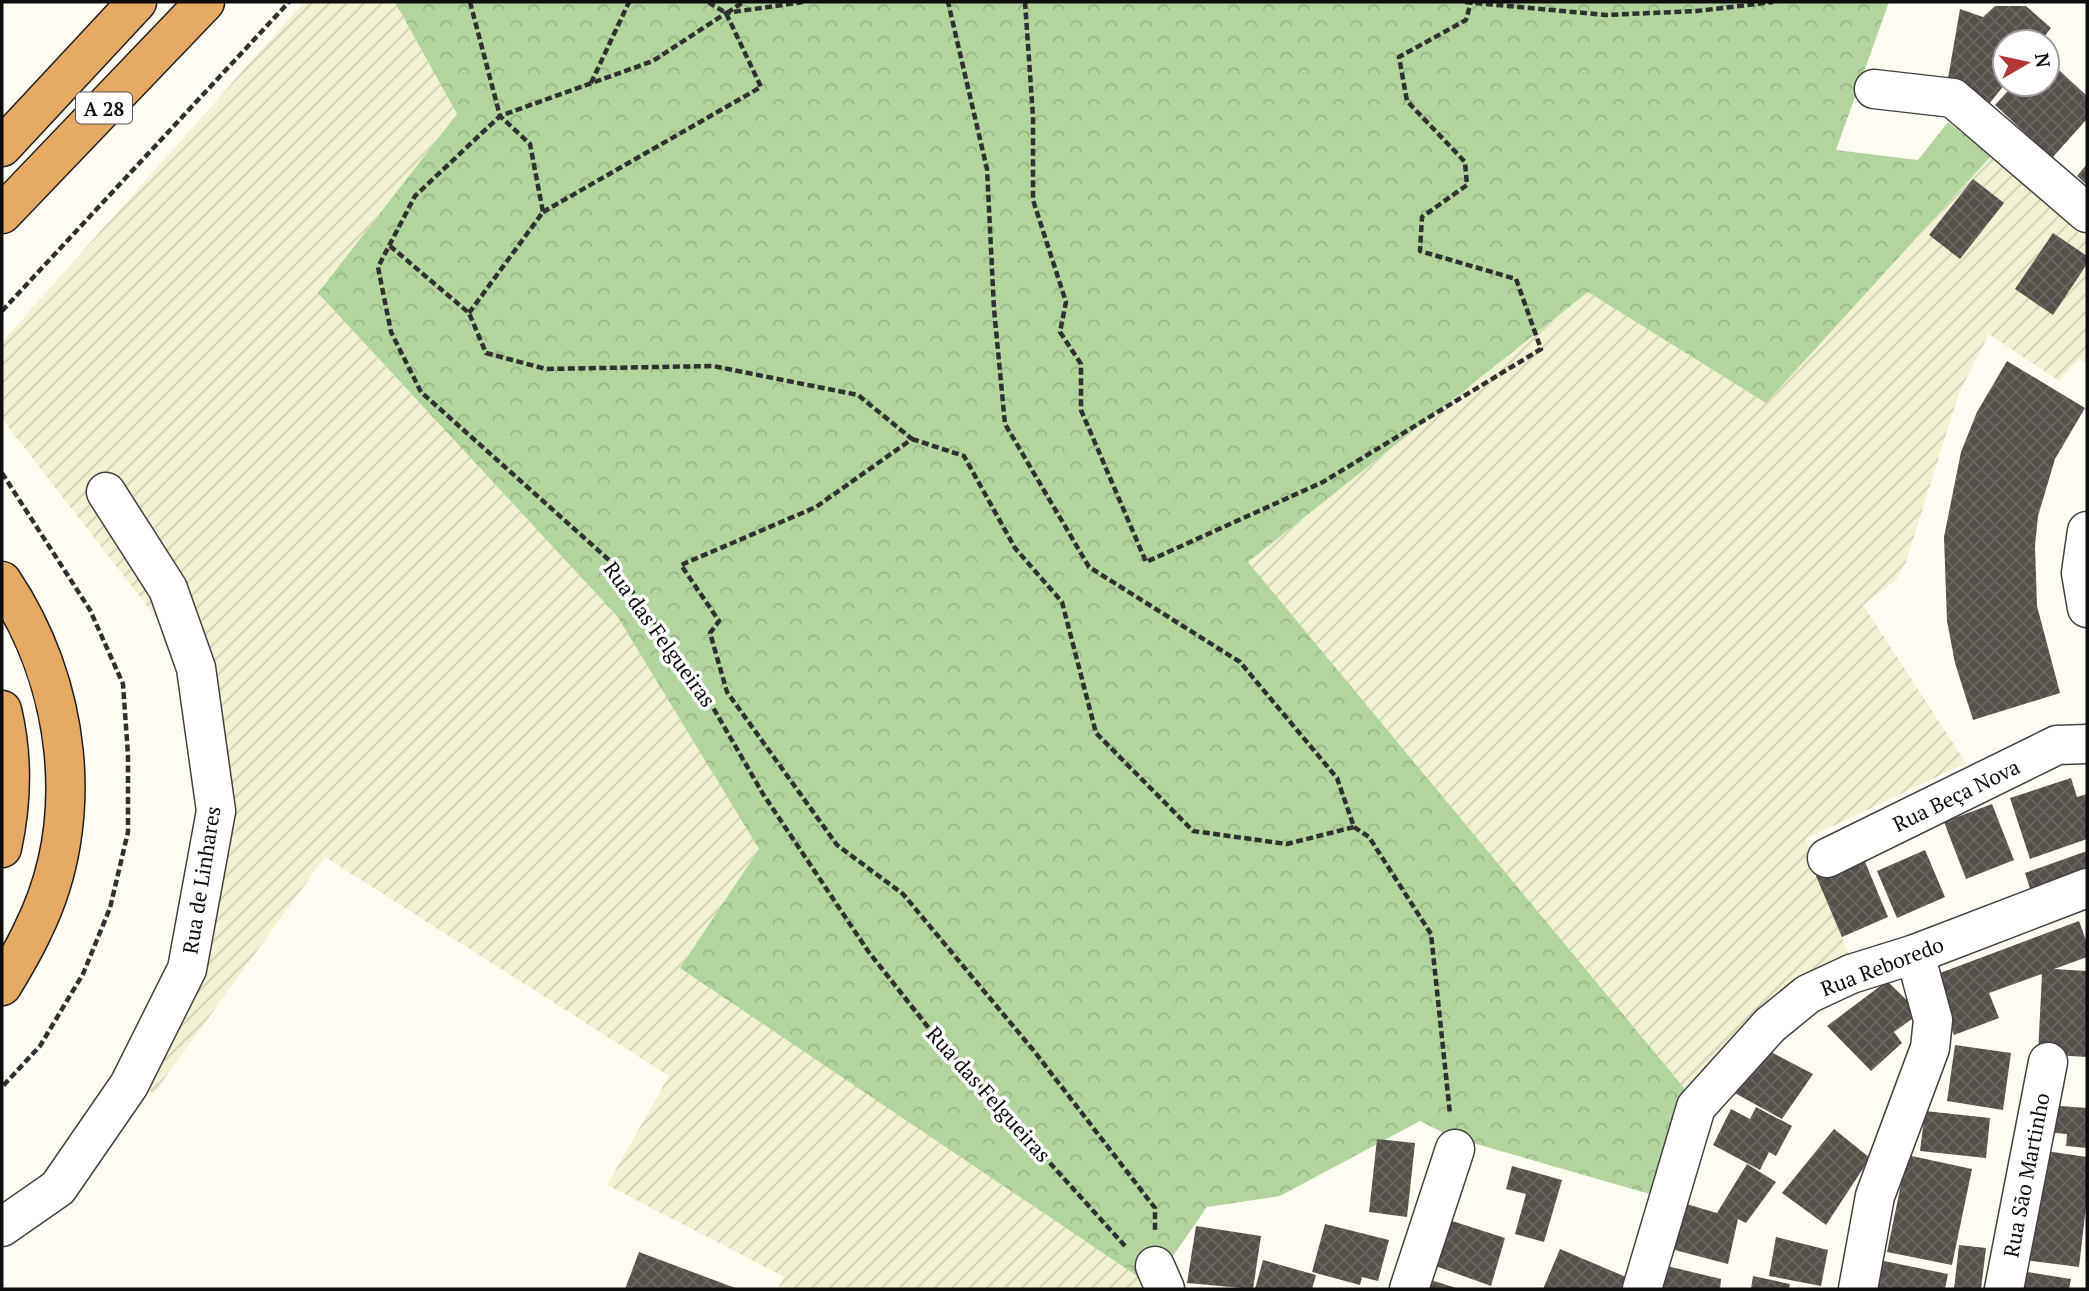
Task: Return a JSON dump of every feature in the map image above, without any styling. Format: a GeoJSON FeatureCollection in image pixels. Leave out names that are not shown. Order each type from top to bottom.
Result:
{"type":"FeatureCollection","features":[{"type":"Feature","properties":{"kind":"highway","name":"A 28"},"geometry":{"type":"LineString","coordinates":[[2,147],[137,2]]}},
{"type":"Feature","properties":{"kind":"highway","name":"A 28"},"geometry":{"type":"LineString","coordinates":[[2,214],[205,2]]}},
{"type":"Feature","properties":{"kind":"highway"},"geometry":{"type":"LineString","coordinates":[[2,581],[28,626],[52,687],[64,746],[66,780],[59,849],[45,900],[34,929],[2,986]]}},
{"type":"Feature","properties":{"kind":"highway"},"geometry":{"type":"LineString","coordinates":[[2,710],[10,763],[10,798],[2,848]]}},
{"type":"Feature","properties":{"kind":"street"},"geometry":{"type":"LineString","coordinates":[[1874,89],[1953,98],[2087,213]]}},
{"type":"Feature","properties":{"kind":"street","name":"Rua de Linhares"},"geometry":{"type":"LineString","coordinates":[[2,1227],[58,1188],[129,1084],[187,969],[216,811],[195,668],[182,629],[168,589],[106,492]]}},
{"type":"Feature","properties":{"kind":"street"},"geometry":{"type":"LineString","coordinates":[[2085,584],[2087,531]]}},
{"type":"Feature","properties":{"kind":"street","name":"Rua Beça Nova"},"geometry":{"type":"LineString","coordinates":[[1827,858],[2057,745],[2087,744]]}},
{"type":"Feature","properties":{"kind":"street","name":"Rua Reboredo"},"geometry":{"type":"LineString","coordinates":[[1642,1289],[1696,1107],[1770,1025],[1808,994],[1851,974],[1915,954],[2087,888]]}},
{"type":"Feature","properties":{"kind":"street"},"geometry":{"type":"LineString","coordinates":[[1858,1289],[1875,1196],[1930,1048],[1933,1020],[1915,954]]}},
{"type":"Feature","properties":{"kind":"street","name":"Rua São Martinho"},"geometry":{"type":"LineString","coordinates":[[2004,1289],[2048,1062]]}},
{"type":"Feature","properties":{"kind":"street"},"geometry":{"type":"LineString","coordinates":[[1409,1289],[1455,1149]]}},
{"type":"Feature","properties":{"kind":"path"},"geometry":{"type":"LineString","coordinates":[[2,311],[289,2]]}},
{"type":"Feature","properties":{"kind":"path"},"geometry":{"type":"LineString","coordinates":[[470,2],[500,116],[530,144],[543,212]]}},
{"type":"Feature","properties":{"kind":"path"},"geometry":{"type":"LineString","coordinates":[[590,83],[629,2]]}},
{"type":"Feature","properties":{"kind":"path"},"geometry":{"type":"LineString","coordinates":[[469,313],[543,212],[761,87],[726,13],[708,2]]}},
{"type":"Feature","properties":{"kind":"path"},"geometry":{"type":"LineString","coordinates":[[500,116],[653,61],[743,2]]}},
{"type":"Feature","properties":{"kind":"path"},"geometry":{"type":"LineString","coordinates":[[726,13],[803,2]]}},
{"type":"Feature","properties":{"kind":"path"},"geometry":{"type":"LineString","coordinates":[[948,2],[987,169],[994,309],[1005,424],[1088,567],[1240,663],[1337,778],[1354,827],[1369,837],[1431,934],[1455,1149]]}},
{"type":"Feature","properties":{"kind":"path"},"geometry":{"type":"LineString","coordinates":[[1025,2],[1033,117],[1033,200],[1066,302],[1060,332],[1081,364],[1081,410],[1146,562],[1323,482],[1541,349],[1516,279],[1420,251],[1422,217],[1467,185],[1465,162],[1407,101],[1399,57],[1466,20],[1471,2]]}},
{"type":"Feature","properties":{"kind":"path"},"geometry":{"type":"LineString","coordinates":[[1465,2],[1606,15],[1697,11],[1773,2]]}},
{"type":"Feature","properties":{"kind":"path","name":"Rua das Felgueiras"},"geometry":{"type":"LineString","coordinates":[[500,116],[415,196],[378,267],[391,332],[421,392],[609,560],[696,678],[762,794],[868,951],[935,1036],[1122,1244],[1160,1278]]}},
{"type":"Feature","properties":{"kind":"path"},"geometry":{"type":"LineString","coordinates":[[390,246],[469,313],[486,353],[546,369],[713,366],[858,396],[912,439],[964,456],[1015,548],[1062,601],[1096,733],[1193,831],[1287,844],[1354,827]]}},
{"type":"Feature","properties":{"kind":"path"},"geometry":{"type":"LineString","coordinates":[[912,439],[816,507],[681,565],[719,621],[710,634],[727,692],[837,845],[903,894],[1034,1051],[1155,1208],[1160,1278]]}},
{"type":"Feature","properties":{"kind":"green space"},"geometry":{"type":"Polygon","coordinates":[[[304,2],[395,2],[457,114],[318,293],[617,616],[760,850],[1152,1286],[1151,1289],[778,1289],[784,1277],[607,1185],[669,1076],[325,857],[154,1093],[129,1085],[187,969],[216,811],[196,669],[2,419],[2,342],[304,2]]]}},
{"type":"Feature","properties":{"kind":"green space"},"geometry":{"type":"Polygon","coordinates":[[[395,2],[1889,2],[1836,150],[1918,160],[1948,122],[1991,156],[1766,403],[1588,292],[1248,562],[1685,1089],[1660,1197],[1452,1137],[1420,1121],[1280,1196],[1207,1207],[1152,1286],[680,968],[759,849],[617,616],[318,293],[457,114],[395,2]]]}},
{"type":"Feature","properties":{"kind":"green space"},"geometry":{"type":"Polygon","coordinates":[[[1991,156],[2087,240],[2087,364],[2079,359],[2059,381],[1989,334],[1959,393],[1906,562],[1896,580],[1863,605],[1966,763],[1806,839],[1851,961],[1797,983],[1685,1089],[1248,562],[1588,292],[1766,403],[1991,156]]]}},
{"type":"Feature","properties":{"kind":"building"},"geometry":{"type":"Polygon","coordinates":[[[1995,6],[2026,6],[2051,28],[1991,28],[1991,98],[1994,98],[1981,114],[1947,84],[1960,9],[1983,17],[1995,6]]]}},
{"type":"Feature","properties":{"kind":"building"},"geometry":{"type":"Polygon","coordinates":[[[2061,72],[2087,96],[2087,119],[2052,158],[1995,105],[2001,98],[2061,98],[2061,72]]]}},
{"type":"Feature","properties":{"kind":"building"},"geometry":{"type":"Polygon","coordinates":[[[2087,164],[2087,185],[2077,176],[2087,164]]]}},
{"type":"Feature","properties":{"kind":"building"},"geometry":{"type":"Polygon","coordinates":[[[1973,179],[2004,203],[1960,259],[1929,235],[1973,179]]]}},
{"type":"Feature","properties":{"kind":"building"},"geometry":{"type":"Polygon","coordinates":[[[2053,233],[2087,256],[2087,264],[2053,315],[2015,289],[2053,233]]]}},
{"type":"Feature","properties":{"kind":"building"},"geometry":{"type":"Polygon","coordinates":[[[2007,361],[2085,408],[2055,459],[2038,516],[2035,546],[2037,606],[2060,693],[1973,720],[1955,663],[1947,621],[1944,537],[1961,452],[1977,412],[2007,361]]]}},
{"type":"Feature","properties":{"kind":"building"},"geometry":{"type":"Polygon","coordinates":[[[2071,778],[2077,797],[2087,794],[2087,839],[2030,859],[2010,798],[2071,778]]]}},
{"type":"Feature","properties":{"kind":"building"},"geometry":{"type":"Polygon","coordinates":[[[1992,804],[2014,860],[1966,879],[1944,822],[1992,804]]]}},
{"type":"Feature","properties":{"kind":"building"},"geometry":{"type":"Polygon","coordinates":[[[1925,850],[1945,897],[1897,918],[1877,871],[1925,850]]]}},
{"type":"Feature","properties":{"kind":"building"},"geometry":{"type":"Polygon","coordinates":[[[2087,851],[2087,875],[2032,895],[2025,873],[2087,851]]]}},
{"type":"Feature","properties":{"kind":"building"},"geometry":{"type":"Polygon","coordinates":[[[1863,857],[1888,917],[1842,937],[1816,876],[1863,857]]]}},
{"type":"Feature","properties":{"kind":"building"},"geometry":{"type":"Polygon","coordinates":[[[2079,921],[2087,943],[2087,957],[2054,969],[2087,971],[2087,1057],[2038,1054],[2042,974],[1989,993],[1999,1018],[1954,1035],[1932,976],[2079,921]]]}},
{"type":"Feature","properties":{"kind":"building"},"geometry":{"type":"Polygon","coordinates":[[[1887,981],[1920,1013],[1894,1032],[1902,1043],[1871,1071],[1827,1026],[1887,981]]]}},
{"type":"Feature","properties":{"kind":"building"},"geometry":{"type":"Polygon","coordinates":[[[1955,1045],[2011,1053],[2003,1110],[1947,1101],[1955,1045]]]}},
{"type":"Feature","properties":{"kind":"building"},"geometry":{"type":"Polygon","coordinates":[[[1769,1051],[1813,1074],[1782,1119],[1731,1091],[1769,1051]]]}},
{"type":"Feature","properties":{"kind":"building"},"geometry":{"type":"Polygon","coordinates":[[[2046,1105],[2087,1108],[2087,1148],[2066,1146],[2067,1134],[2044,1132],[2046,1105]]]}},
{"type":"Feature","properties":{"kind":"building"},"geometry":{"type":"Polygon","coordinates":[[[1756,1107],[1792,1126],[1776,1156],[1769,1152],[1760,1170],[1713,1145],[1731,1109],[1750,1119],[1756,1107]]]}},
{"type":"Feature","properties":{"kind":"building"},"geometry":{"type":"Polygon","coordinates":[[[1925,1111],[1990,1118],[1986,1158],[1920,1151],[1925,1111]]]}},
{"type":"Feature","properties":{"kind":"building"},"geometry":{"type":"Polygon","coordinates":[[[1834,1129],[1870,1158],[1826,1225],[1782,1193],[1834,1129]]]}},
{"type":"Feature","properties":{"kind":"building"},"geometry":{"type":"Polygon","coordinates":[[[1377,1139],[1415,1143],[1407,1217],[1369,1212],[1377,1139]]]}},
{"type":"Feature","properties":{"kind":"building"},"geometry":{"type":"Polygon","coordinates":[[[2039,1150],[2087,1157],[2087,1198],[2079,1267],[2025,1260],[2039,1150]]]}},
{"type":"Feature","properties":{"kind":"building"},"geometry":{"type":"Polygon","coordinates":[[[1907,1155],[1972,1169],[1952,1265],[1887,1252],[1907,1155]]]}},
{"type":"Feature","properties":{"kind":"building"},"geometry":{"type":"Polygon","coordinates":[[[1747,1164],[1776,1182],[1746,1223],[1738,1219],[1728,1264],[1671,1249],[1683,1203],[1717,1213],[1747,1164]]]}},
{"type":"Feature","properties":{"kind":"building"},"geometry":{"type":"Polygon","coordinates":[[[1512,1166],[1562,1180],[1544,1242],[1515,1234],[1526,1194],[1506,1189],[1512,1166]]]}},
{"type":"Feature","properties":{"kind":"building"},"geometry":{"type":"Polygon","coordinates":[[[1446,1219],[1505,1238],[1491,1286],[1430,1264],[1446,1219]]]}},
{"type":"Feature","properties":{"kind":"building"},"geometry":{"type":"Polygon","coordinates":[[[1325,1224],[1389,1240],[1378,1281],[1362,1277],[1360,1285],[1312,1272],[1325,1224]]]}},
{"type":"Feature","properties":{"kind":"building"},"geometry":{"type":"Polygon","coordinates":[[[1196,1226],[1261,1236],[1253,1289],[1187,1283],[1196,1226]]]}},
{"type":"Feature","properties":{"kind":"building"},"geometry":{"type":"Polygon","coordinates":[[[1776,1237],[1828,1250],[1821,1286],[1769,1276],[1776,1237]]]}},
{"type":"Feature","properties":{"kind":"building"},"geometry":{"type":"Polygon","coordinates":[[[1959,1245],[1986,1248],[1981,1289],[1954,1289],[1959,1245]]]}},
{"type":"Feature","properties":{"kind":"building"},"geometry":{"type":"Polygon","coordinates":[[[1560,1249],[1626,1277],[1622,1289],[1543,1289],[1560,1249]]]}},
{"type":"Feature","properties":{"kind":"building"},"geometry":{"type":"Polygon","coordinates":[[[639,1252],[738,1289],[625,1289],[639,1252]]]}},
{"type":"Feature","properties":{"kind":"building"},"geometry":{"type":"Polygon","coordinates":[[[1263,1260],[1316,1275],[1312,1289],[1255,1289],[1263,1260]]]}},
{"type":"Feature","properties":{"kind":"building"},"geometry":{"type":"Polygon","coordinates":[[[1879,1260],[1948,1274],[1945,1289],[1874,1289],[1879,1260]]]}},
{"type":"Feature","properties":{"kind":"building"},"geometry":{"type":"Polygon","coordinates":[[[1667,1266],[1721,1279],[1720,1289],[1661,1289],[1667,1266]]]}},
{"type":"Feature","properties":{"kind":"building"},"geometry":{"type":"Polygon","coordinates":[[[2015,1270],[2071,1279],[2069,1289],[2012,1289],[2015,1270]]]}},
{"type":"Feature","properties":{"kind":"building"},"geometry":{"type":"Polygon","coordinates":[[[1753,1276],[1790,1284],[1789,1289],[1751,1289],[1753,1276]]]}},
{"type":"Feature","properties":{"kind":"building"},"geometry":{"type":"Polygon","coordinates":[[[1425,1278],[1459,1289],[1422,1289],[1425,1278]]]}}]}
